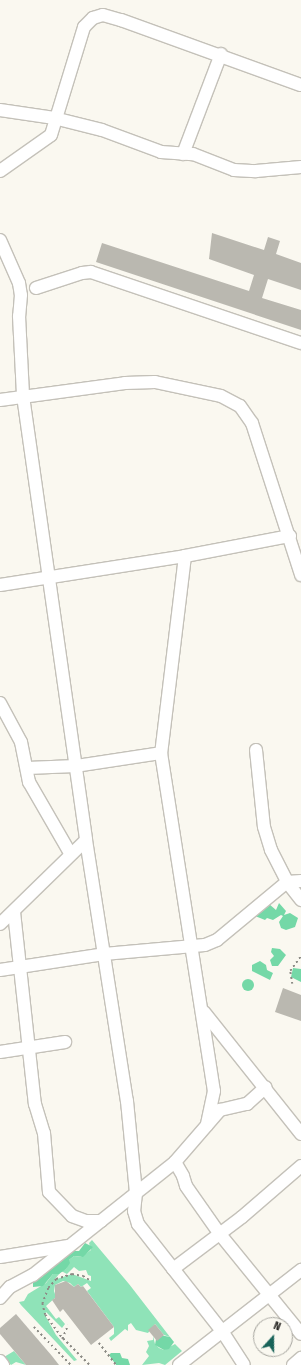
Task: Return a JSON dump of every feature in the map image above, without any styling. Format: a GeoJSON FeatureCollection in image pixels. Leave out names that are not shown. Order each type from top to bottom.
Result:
{"type":"FeatureCollection","features":[{"type":"Feature","properties":{"kind":"street"},"geometry":{"type":"LineString","coordinates":[[0,171],[47,140],[51,135],[54,118],[84,27],[93,18],[103,15],[221,54],[301,85]]}},
{"type":"Feature","properties":{"kind":"street"},"geometry":{"type":"LineString","coordinates":[[184,154],[221,54]]}},
{"type":"Feature","properties":{"kind":"street"},"geometry":{"type":"LineString","coordinates":[[0,110],[54,118],[126,138],[161,152],[193,154],[234,170],[256,171],[301,168]]}},
{"type":"Feature","properties":{"kind":"street"},"geometry":{"type":"LineString","coordinates":[[0,240],[19,283],[23,396],[86,840],[127,1101],[136,1192],[134,1211],[138,1224],[222,1331],[244,1365]]}},
{"type":"Feature","properties":{"kind":"street"},"geometry":{"type":"LineString","coordinates":[[20,303],[36,288],[82,272],[91,272],[301,343]]}},
{"type":"Feature","properties":{"kind":"street"},"geometry":{"type":"LineString","coordinates":[[19,283],[36,288]]}},
{"type":"Feature","properties":{"kind":"street"},"geometry":{"type":"LineString","coordinates":[[0,400],[125,383],[155,382],[221,396],[240,406],[252,423],[290,536],[301,574]]}},
{"type":"Feature","properties":{"kind":"street"},"geometry":{"type":"LineString","coordinates":[[0,585],[48,576],[185,556],[290,536]]}},
{"type":"Feature","properties":{"kind":"street"},"geometry":{"type":"LineString","coordinates":[[185,556],[161,753],[204,1011],[214,1091],[207,1125]]}},
{"type":"Feature","properties":{"kind":"street"},"geometry":{"type":"LineString","coordinates":[[0,703],[20,742],[29,782],[70,853]]}},
{"type":"Feature","properties":{"kind":"street"},"geometry":{"type":"LineString","coordinates":[[256,750],[264,827],[271,850],[287,882],[301,900]]}},
{"type":"Feature","properties":{"kind":"street"},"geometry":{"type":"LineString","coordinates":[[27,768],[76,766],[161,753]]}},
{"type":"Feature","properties":{"kind":"street"},"geometry":{"type":"LineString","coordinates":[[0,924],[14,912],[70,853],[86,840]]}},
{"type":"Feature","properties":{"kind":"street"},"geometry":{"type":"LineString","coordinates":[[0,970],[104,954],[192,946],[217,940],[287,882],[301,881]]}},
{"type":"Feature","properties":{"kind":"street"},"geometry":{"type":"LineString","coordinates":[[14,912],[19,967],[30,1046],[35,1104],[44,1133],[48,1192],[72,1216],[86,1221],[101,1221]]}},
{"type":"Feature","properties":{"kind":"street"},"geometry":{"type":"LineString","coordinates":[[204,1011],[266,1087],[301,1134]]}},
{"type":"Feature","properties":{"kind":"street"},"geometry":{"type":"LineString","coordinates":[[0,1052],[30,1046],[65,1042]]}},
{"type":"Feature","properties":{"kind":"street"},"geometry":{"type":"LineString","coordinates":[[0,1298],[10,1287],[33,1275],[175,1162],[220,1110],[247,1104],[266,1087]]}},
{"type":"Feature","properties":{"kind":"street"},"geometry":{"type":"LineString","coordinates":[[175,1162],[183,1176],[186,1186],[220,1233],[301,1334]]}},
{"type":"Feature","properties":{"kind":"street"},"geometry":{"type":"LineString","coordinates":[[174,1269],[301,1166]]}},
{"type":"Feature","properties":{"kind":"street"},"geometry":{"type":"LineString","coordinates":[[0,1257],[69,1246]]}},
{"type":"Feature","properties":{"kind":"street"},"geometry":{"type":"LineString","coordinates":[[179,1365],[270,1296],[301,1270]]}},
{"type":"Feature","properties":{"kind":"street"},"geometry":{"type":"LineString","coordinates":[[293,1365],[301,1358]]}},
{"type":"Feature","properties":{"kind":"street"},"geometry":{"type":"LineString","coordinates":[[0,1361],[3,1365]]}},
{"type":"Feature","properties":{"kind":"path"},"geometry":{"type":"LineString","coordinates":[[292,984],[290,971],[301,956]]}},
{"type":"Feature","properties":{"kind":"path"},"geometry":{"type":"LineString","coordinates":[[89,1365],[62,1339],[45,1315],[42,1304],[52,1283],[65,1276],[83,1276],[91,1281]]}},
{"type":"Feature","properties":{"kind":"path"},"geometry":{"type":"LineString","coordinates":[[62,1339],[68,1325]]}},
{"type":"Feature","properties":{"kind":"path"},"geometry":{"type":"LineString","coordinates":[[34,1327],[71,1365]]}},
{"type":"Feature","properties":{"kind":"path"},"geometry":{"type":"LineString","coordinates":[[100,1342],[116,1365]]}},
{"type":"Feature","properties":{"kind":"green space"},"geometry":{"type":"Polygon","coordinates":[[[279,903],[286,911],[284,915],[290,913],[298,918],[295,927],[286,930],[281,928],[279,922],[283,916],[281,915],[273,920],[267,918],[265,920],[255,916],[269,904],[276,910],[279,903]]]}},
{"type":"Feature","properties":{"kind":"green space"},"geometry":{"type":"Polygon","coordinates":[[[272,948],[280,949],[286,955],[278,966],[272,966],[270,960],[274,956],[271,952],[272,948]]]}},
{"type":"Feature","properties":{"kind":"green space"},"geometry":{"type":"Polygon","coordinates":[[[260,961],[266,965],[267,970],[273,973],[270,980],[252,971],[252,965],[260,961]]]}},
{"type":"Feature","properties":{"kind":"green space"},"geometry":{"type":"Polygon","coordinates":[[[293,968],[301,969],[301,982],[291,977],[293,968]]]}},
{"type":"Feature","properties":{"kind":"green space"},"geometry":{"type":"Polygon","coordinates":[[[246,979],[250,979],[254,985],[250,991],[246,991],[242,987],[242,983],[246,979]]]}},
{"type":"Feature","properties":{"kind":"green space"},"geometry":{"type":"Polygon","coordinates":[[[92,1240],[129,1284],[170,1337],[164,1335],[155,1324],[148,1333],[136,1330],[131,1323],[128,1325],[128,1331],[125,1329],[111,1341],[109,1338],[114,1334],[114,1327],[87,1291],[91,1288],[87,1283],[81,1287],[78,1284],[74,1287],[70,1283],[63,1281],[55,1285],[54,1291],[56,1297],[46,1306],[56,1319],[59,1317],[65,1324],[62,1328],[46,1312],[45,1315],[56,1335],[77,1360],[74,1361],[21,1305],[19,1302],[24,1301],[28,1294],[46,1283],[53,1274],[60,1273],[54,1280],[72,1274],[91,1281],[91,1276],[88,1275],[86,1270],[79,1271],[74,1267],[67,1274],[61,1271],[66,1269],[69,1260],[74,1256],[81,1257],[91,1250],[89,1243],[92,1240]]]}},
{"type":"Feature","properties":{"kind":"green space"},"geometry":{"type":"Polygon","coordinates":[[[85,1243],[93,1247],[83,1257],[74,1256],[69,1260],[70,1263],[66,1269],[59,1274],[53,1274],[43,1286],[33,1287],[33,1280],[38,1276],[42,1277],[46,1273],[45,1270],[72,1251],[79,1251],[85,1243]]]}},
{"type":"Feature","properties":{"kind":"green space"},"geometry":{"type":"Polygon","coordinates":[[[160,1335],[170,1337],[174,1342],[169,1349],[164,1350],[155,1345],[156,1339],[160,1335]]]}},
{"type":"Feature","properties":{"kind":"green space"},"geometry":{"type":"Polygon","coordinates":[[[153,1336],[155,1344],[159,1348],[164,1350],[175,1344],[182,1351],[165,1365],[159,1363],[142,1365],[149,1356],[146,1352],[149,1346],[147,1341],[153,1340],[153,1336]]]}},
{"type":"Feature","properties":{"kind":"green space"},"geometry":{"type":"Polygon","coordinates":[[[14,1351],[26,1365],[16,1362],[11,1365],[4,1357],[14,1351]]]}},
{"type":"Feature","properties":{"kind":"green space"},"geometry":{"type":"Polygon","coordinates":[[[111,1353],[120,1353],[122,1358],[128,1359],[130,1365],[116,1365],[109,1355],[111,1353]]]}},
{"type":"Feature","properties":{"kind":"building"},"geometry":{"type":"Polygon","coordinates":[[[212,233],[264,250],[268,237],[280,241],[276,254],[301,263],[301,290],[268,279],[262,298],[301,310],[301,330],[96,262],[102,243],[249,291],[254,275],[209,259],[212,233]]]}},
{"type":"Feature","properties":{"kind":"building"},"geometry":{"type":"Polygon","coordinates":[[[283,988],[301,995],[301,1021],[275,1012],[283,988]]]}},
{"type":"Feature","properties":{"kind":"building"},"geometry":{"type":"Polygon","coordinates":[[[66,1281],[74,1287],[78,1284],[81,1287],[83,1286],[114,1327],[91,1345],[63,1309],[60,1312],[52,1300],[55,1298],[55,1285],[66,1281]]]}},
{"type":"Feature","properties":{"kind":"building"},"geometry":{"type":"Polygon","coordinates":[[[16,1314],[59,1365],[26,1365],[0,1334],[0,1328],[16,1314]]]}},
{"type":"Feature","properties":{"kind":"building"},"geometry":{"type":"Polygon","coordinates":[[[155,1324],[164,1335],[157,1341],[148,1330],[155,1324]]]}}]}
